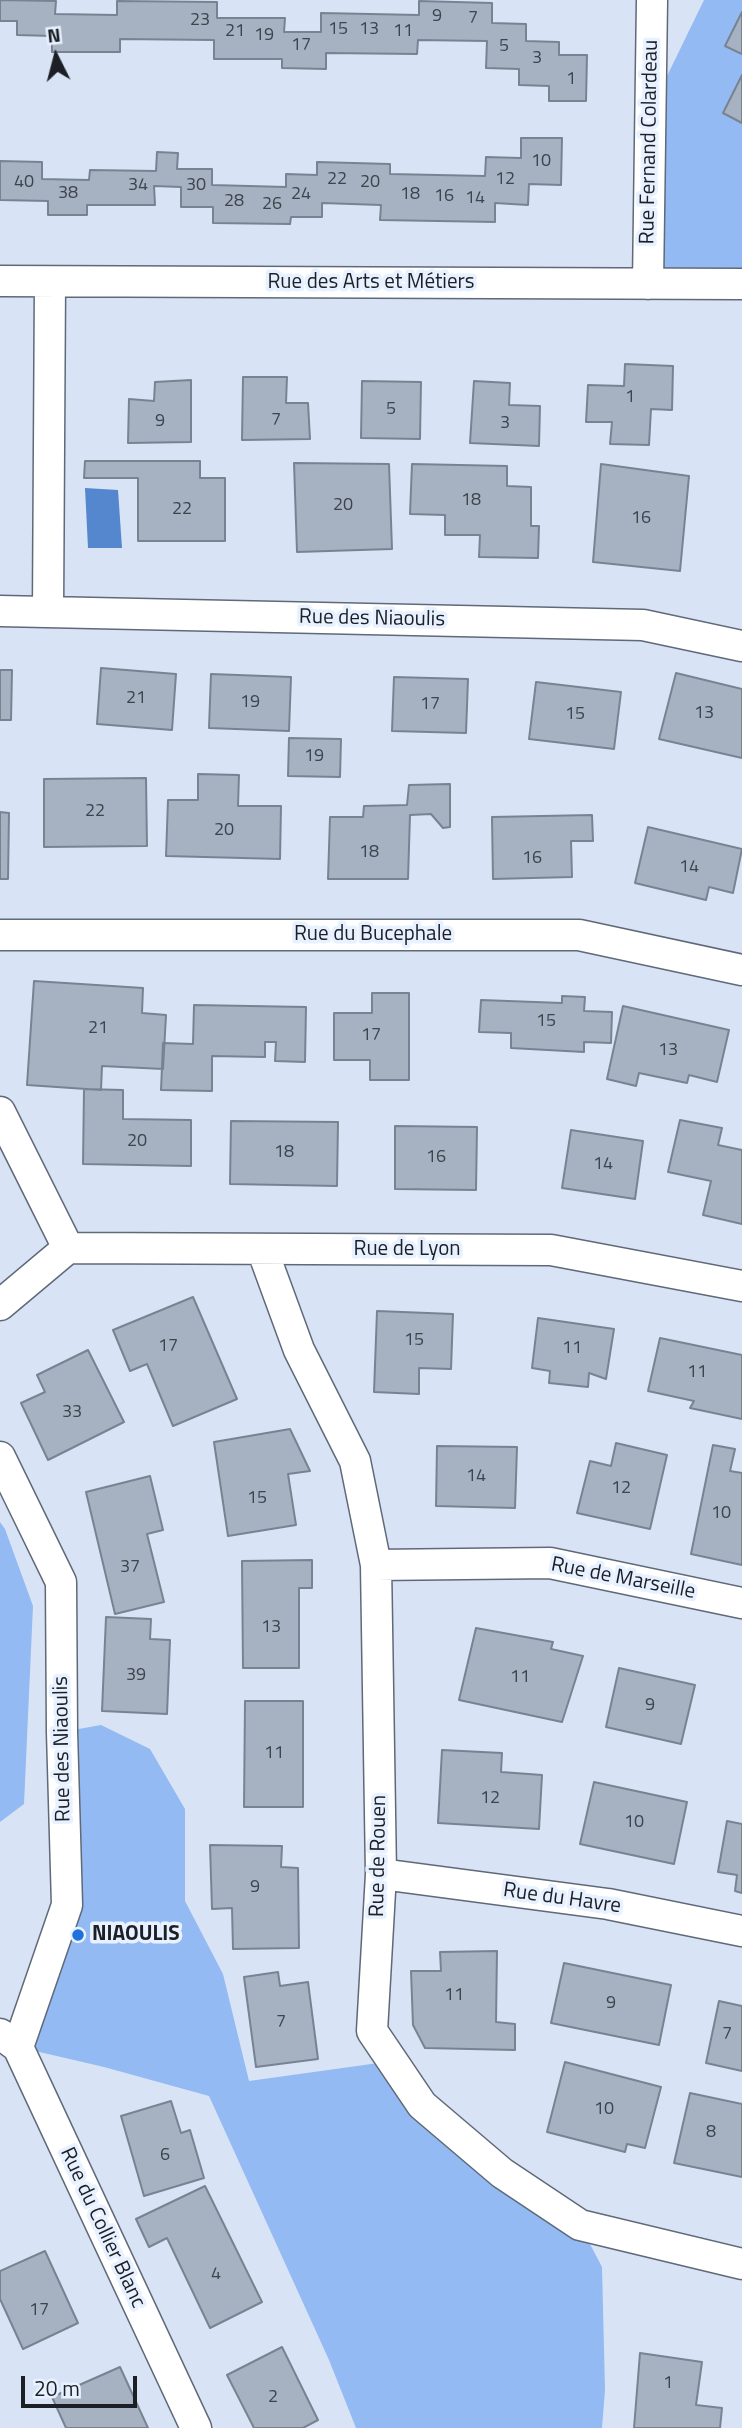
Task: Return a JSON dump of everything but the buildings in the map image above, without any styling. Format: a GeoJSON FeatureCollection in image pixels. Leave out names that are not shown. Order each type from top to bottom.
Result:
{"type":"FeatureCollection","features":[{"type":"Feature","properties":{"kind":"street","name":"Rue Fernand Colardeau"},"geometry":{"type":"LineString","coordinates":[[648,284],[652,0]]}},
{"type":"Feature","properties":{"kind":"street","name":"Rue des Arts et Métiers"},"geometry":{"type":"LineString","coordinates":[[0,281],[742,284]]}},
{"type":"Feature","properties":{"kind":"street"},"geometry":{"type":"LineString","coordinates":[[48,611],[50,282]]}},
{"type":"Feature","properties":{"kind":"street","name":"Rue des Niaoulis"},"geometry":{"type":"LineString","coordinates":[[0,611],[643,625],[742,646]]}},
{"type":"Feature","properties":{"kind":"street","name":"Rue du Bucephale"},"geometry":{"type":"LineString","coordinates":[[0,935],[579,935],[742,970]]}},
{"type":"Feature","properties":{"kind":"street"},"geometry":{"type":"LineString","coordinates":[[0,1112],[68,1248],[0,1305]]}},
{"type":"Feature","properties":{"kind":"street","name":"Rue de Lyon"},"geometry":{"type":"LineString","coordinates":[[68,1248],[551,1250],[742,1286]]}},
{"type":"Feature","properties":{"kind":"street","name":"Rue de Rouen"},"geometry":{"type":"LineString","coordinates":[[262,1249],[299,1350],[355,1461],[376,1565],[381,1874],[372,2031],[422,2105],[502,2173],[580,2225],[742,2264]]}},
{"type":"Feature","properties":{"kind":"street","name":"Rue des Niaoulis"},"geometry":{"type":"LineString","coordinates":[[0,1457],[61,1582],[62,1732],[68,1905],[9,2041]]}},
{"type":"Feature","properties":{"kind":"street","name":"Rue de Marseille"},"geometry":{"type":"LineString","coordinates":[[376,1565],[550,1563],[742,1603]]}},
{"type":"Feature","properties":{"kind":"street","name":"Rue du Havre"},"geometry":{"type":"LineString","coordinates":[[381,1874],[608,1904],[742,1931]]}},
{"type":"Feature","properties":{"kind":"street","name":"Rue du Collier Blanc"},"geometry":{"type":"LineString","coordinates":[[9,2041],[196,2428]]}},
{"type":"Feature","properties":{"kind":"shaded area"},"geometry":{"type":"Polygon","coordinates":[[[704,0],[742,0],[742,284],[648,284],[650,111],[704,0]]]}},
{"type":"Feature","properties":{"kind":"shaded area"},"geometry":{"type":"Polygon","coordinates":[[[85,488],[118,490],[122,548],[88,548],[85,488]]]}},
{"type":"Feature","properties":{"kind":"shaded area"},"geometry":{"type":"Polygon","coordinates":[[[0,1522],[33,1606],[24,1804],[0,1822],[0,1522]]]}},
{"type":"Feature","properties":{"kind":"shaded area"},"geometry":{"type":"Polygon","coordinates":[[[101,1725],[150,1749],[185,1809],[185,1901],[223,1974],[249,2081],[393,2061],[580,2225],[602,2267],[605,2390],[602,2428],[356,2428],[329,2360],[209,2096],[18,2047],[67,1905],[62,1732],[101,1725]]]}},
{"type":"Feature","properties":{"kind":"place","name":"NIAOULIS"},"geometry":{"type":"Point","coordinates":[78,1935]}}]}
